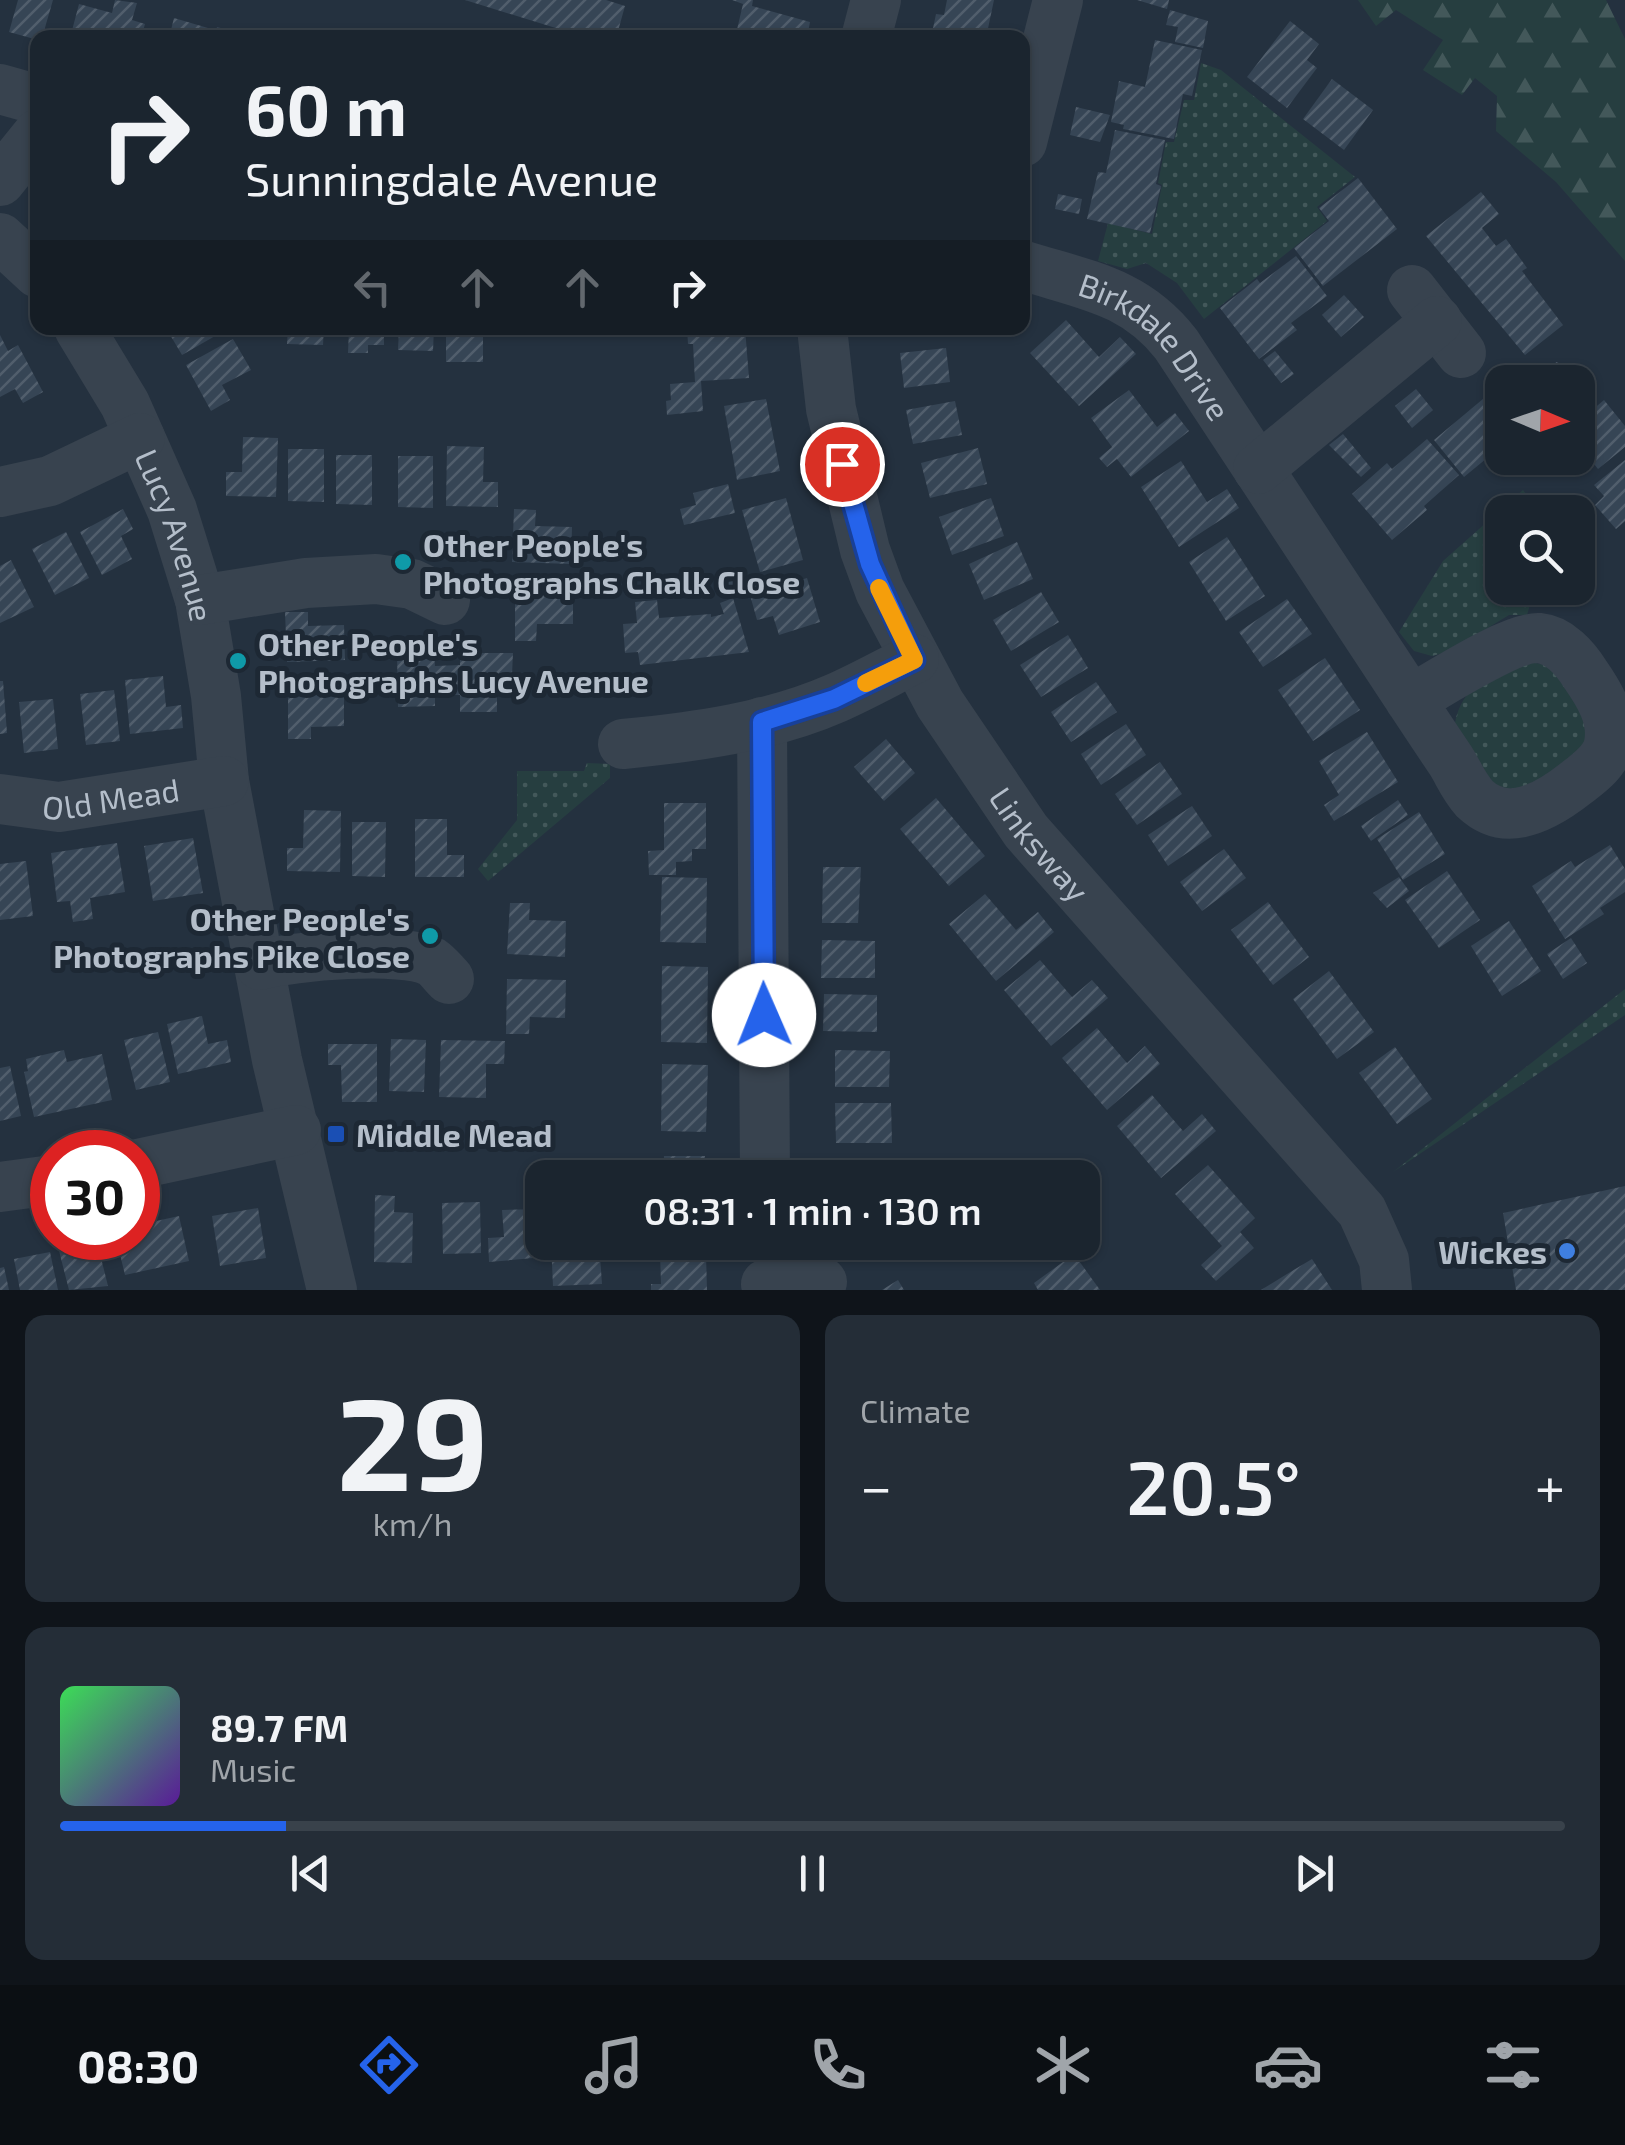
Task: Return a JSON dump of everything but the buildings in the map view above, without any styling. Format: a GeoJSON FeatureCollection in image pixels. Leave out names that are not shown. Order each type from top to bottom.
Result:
{"type":"FeatureCollection","features":[{"type":"Feature","properties":{"kind":"street"},"geometry":{"type":"LineString","coordinates":[[868,30],[876,0]]}},
{"type":"Feature","properties":{"kind":"street"},"geometry":{"type":"LineString","coordinates":[[1030,110],[1058,0]]}},
{"type":"Feature","properties":{"kind":"street"},"geometry":{"type":"LineString","coordinates":[[0,89],[30,97]]}},
{"type":"Feature","properties":{"kind":"street"},"geometry":{"type":"LineString","coordinates":[[0,181],[30,144]]}},
{"type":"Feature","properties":{"kind":"street"},"geometry":{"type":"LineString","coordinates":[[0,238],[30,266]]}},
{"type":"Feature","properties":{"kind":"street","name":"Birkdale Drive"},"geometry":{"type":"LineString","coordinates":[[1030,267],[1111,292],[1158,320],[1410,700]]}},
{"type":"Feature","properties":{"kind":"street"},"geometry":{"type":"LineString","coordinates":[[1258,469],[1437,321]]}},
{"type":"Feature","properties":{"kind":"street","name":"Lucy Avenue"},"geometry":{"type":"LineString","coordinates":[[83,335],[117,388],[172,510],[200,600],[216,696],[224,781],[277,1060],[332,1290]]}},
{"type":"Feature","properties":{"kind":"street","name":"Linksway"},"geometry":{"type":"LineString","coordinates":[[823,335],[831,409],[859,532],[880,591],[914,660],[1026,831],[1362,1211],[1384,1260],[1387,1290]]}},
{"type":"Feature","properties":{"kind":"street"},"geometry":{"type":"LineString","coordinates":[[0,492],[50,481],[140,438]]}},
{"type":"Feature","properties":{"kind":"street"},"geometry":{"type":"LineString","coordinates":[[200,600],[306,584],[376,579],[412,584],[445,600]]}},
{"type":"Feature","properties":{"kind":"street"},"geometry":{"type":"LineString","coordinates":[[623,744],[705,735],[762,722],[834,699],[914,660]]}},
{"type":"Feature","properties":{"kind":"street"},"geometry":{"type":"LineString","coordinates":[[762,722],[765,1160]]}},
{"type":"Feature","properties":{"kind":"street","name":"Old Mead"},"geometry":{"type":"LineString","coordinates":[[0,799],[59,806],[224,781]]}},
{"type":"Feature","properties":{"kind":"street"},"geometry":{"type":"LineString","coordinates":[[260,965],[287,958],[413,957],[433,962],[449,979]]}},
{"type":"Feature","properties":{"kind":"street"},"geometry":{"type":"LineString","coordinates":[[160,1159],[296,1130]]}},
{"type":"Feature","properties":{"kind":"street"},"geometry":{"type":"LineString","coordinates":[[0,1187],[30,1183]]}},
{"type":"Feature","properties":{"kind":"street"},"geometry":{"type":"LineString","coordinates":[[766,1272],[822,1282]]}},
{"type":"Feature","properties":{"kind":"green space"},"geometry":{"type":"Polygon","coordinates":[[[1358,0],[1606,0],[1625,39],[1625,261],[1556,182],[1496,131],[1497,96],[1475,78],[1462,95],[1423,70],[1443,40],[1396,10],[1376,26],[1358,0]]]}},
{"type":"Feature","properties":{"kind":"green space"},"geometry":{"type":"Polygon","coordinates":[[[1201,63],[1221,70],[1355,177],[1317,207],[1327,221],[1204,319],[1177,283],[1146,263],[1127,269],[1098,261],[1108,223],[1152,234],[1166,142],[1174,142],[1184,100],[1194,100],[1201,63]]]}},
{"type":"Feature","properties":{"kind":"green space"},"geometry":{"type":"Polygon","coordinates":[[[1485,524],[1485,605],[1530,605],[1527,615],[1509,615],[1450,651],[1432,656],[1414,651],[1399,632],[1443,561],[1485,524]]]}},
{"type":"Feature","properties":{"kind":"green space"},"geometry":{"type":"Polygon","coordinates":[[[1520,660],[1561,668],[1589,720],[1583,760],[1538,792],[1492,786],[1455,723],[1470,691],[1520,660]]]}},
{"type":"Feature","properties":{"kind":"green space"},"geometry":{"type":"Polygon","coordinates":[[[587,763],[610,764],[610,778],[488,881],[478,869],[517,820],[517,771],[584,771],[587,763]]]}},
{"type":"Feature","properties":{"kind":"green space"},"geometry":{"type":"Polygon","coordinates":[[[1625,989],[1625,1015],[1393,1172],[1625,989]]]}},
{"type":"Feature","properties":{"kind":"slow traffic"},"geometry":{"type":"LineString","coordinates":[[866,683],[914,660],[879,588]]}},
{"type":"Feature","properties":{"kind":"place","name":"Other People's Photographs Chalk Close"},"geometry":{"type":"Point","coordinates":[403,562]}},
{"type":"Feature","properties":{"kind":"place","name":"Other People's Photographs Lucy Avenue"},"geometry":{"type":"Point","coordinates":[238,661]}},
{"type":"Feature","properties":{"kind":"place","name":"Other People's Photographs Pike Close"},"geometry":{"type":"Point","coordinates":[430,936]}},
{"type":"Feature","properties":{"kind":"place","name":"Middle Mead"},"geometry":{"type":"Point","coordinates":[336,1134]}},
{"type":"Feature","properties":{"kind":"place","name":"Wickes"},"geometry":{"type":"Point","coordinates":[1567,1251]}},
{"type":"Feature","properties":{"kind":"route"},"geometry":{"type":"LineString","coordinates":[[764,1015],[762,722],[834,699],[914,660],[870,564],[842,464]]}}]}
